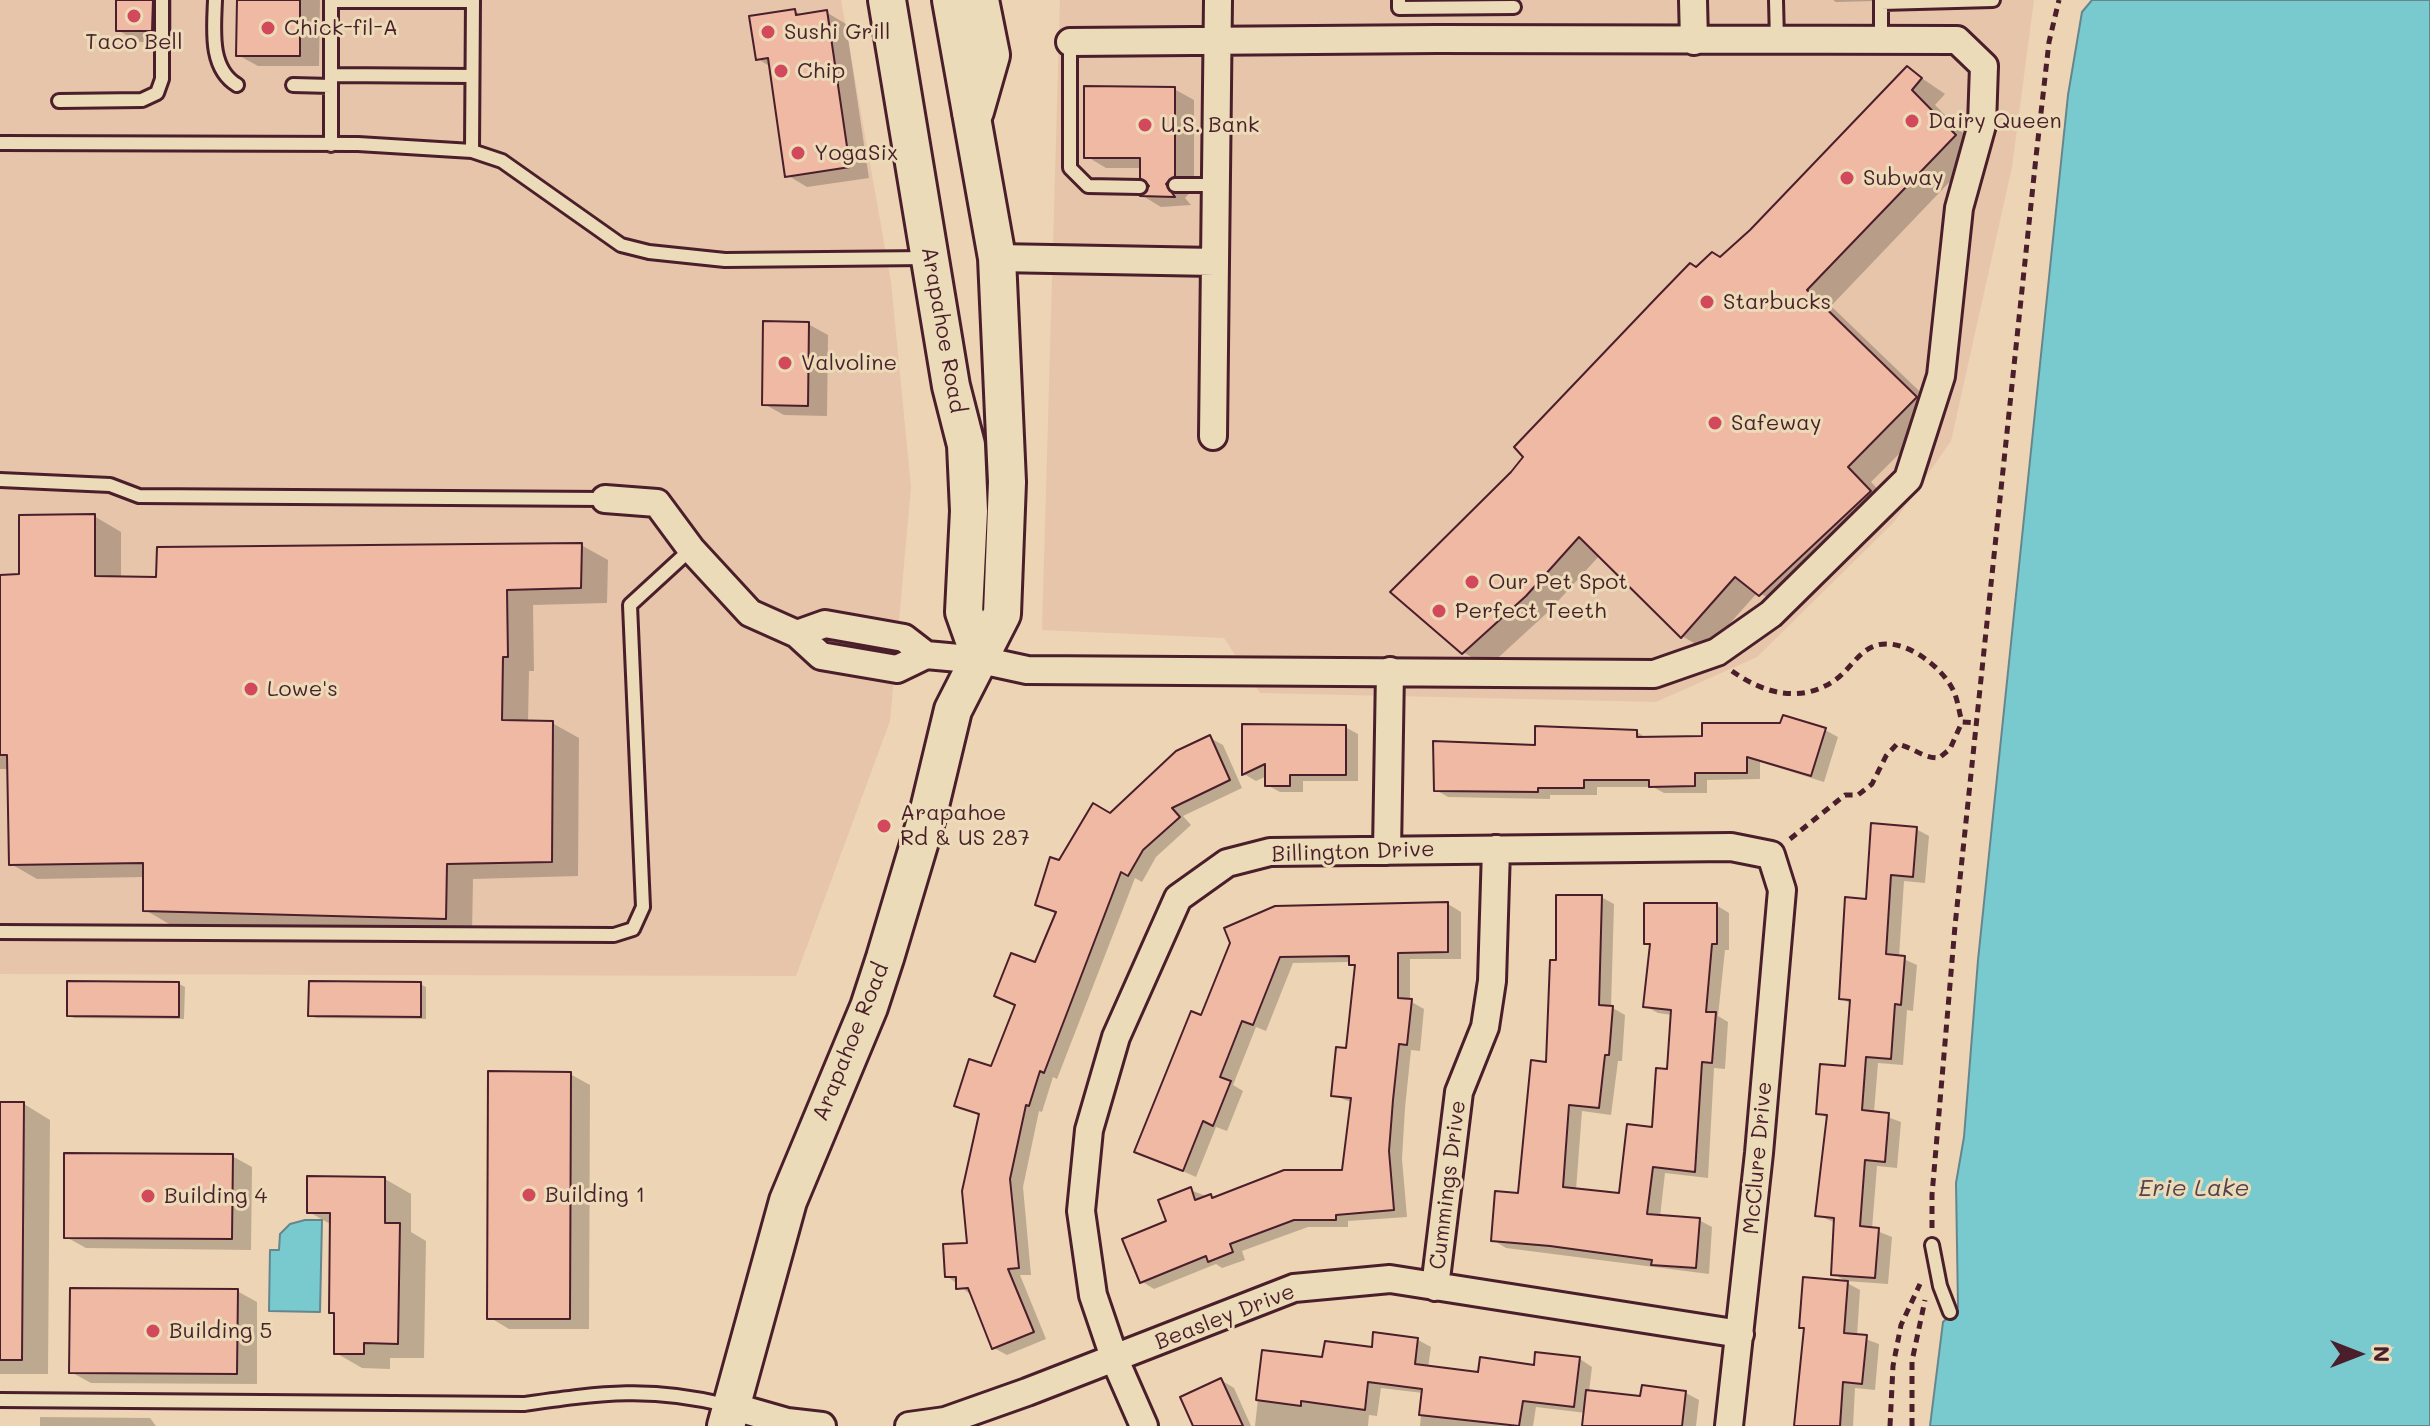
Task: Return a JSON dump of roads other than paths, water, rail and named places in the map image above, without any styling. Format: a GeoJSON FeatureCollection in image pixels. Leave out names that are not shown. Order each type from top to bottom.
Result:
{"type":"FeatureCollection","features":[{"type":"Feature","properties":{"kind":"main road","name":"Arapahoe Road"},"geometry":{"type":"LineString","coordinates":[[887,0],[951,386],[966,445],[969,511],[964,612],[981,660]]}},
{"type":"Feature","properties":{"kind":"main road","name":"Arapahoe Road"},"geometry":{"type":"LineString","coordinates":[[728,1416],[784,1213],[807,1150],[869,1007],[928,814],[953,710],[1002,614],[1007,482],[997,258],[951,0]]}},
{"type":"Feature","properties":{"kind":"main road"},"geometry":{"type":"LineString","coordinates":[[973,111],[989,55],[978,0]]}},
{"type":"Feature","properties":{"kind":"street"},"geometry":{"type":"LineString","coordinates":[[1213,436],[1218,0]]}},
{"type":"Feature","properties":{"kind":"street"},"geometry":{"type":"LineString","coordinates":[[1693,0],[1694,41]]}},
{"type":"Feature","properties":{"kind":"street"},"geometry":{"type":"LineString","coordinates":[[605,499],[657,503],[691,549],[750,613],[797,634],[825,624],[904,638],[926,655],[981,660],[1027,670],[1221,674],[1242,670],[1654,674],[1717,652],[1771,614],[1908,479],[1941,376],[1959,208],[1982,125],[1984,66],[1957,40],[1070,42]]}},
{"type":"Feature","properties":{"kind":"street"},"geometry":{"type":"LineString","coordinates":[[997,258],[1215,262]]}},
{"type":"Feature","properties":{"kind":"street"},"geometry":{"type":"LineString","coordinates":[[1387,851],[1390,671]]}},
{"type":"Feature","properties":{"kind":"street","name":"Billington Drive"},"geometry":{"type":"LineString","coordinates":[[1144,1426],[1115,1360],[1093,1295],[1081,1211],[1089,1130],[1116,1037],[1178,898],[1227,863],[1270,852],[1496,849],[1731,847],[1771,855],[1782,890]]}},
{"type":"Feature","properties":{"kind":"street","name":"Cummings Drive"},"geometry":{"type":"LineString","coordinates":[[1435,1287],[1459,1092],[1485,1027],[1492,981],[1496,849]]}},
{"type":"Feature","properties":{"kind":"street","name":"McClure Drive"},"geometry":{"type":"LineString","coordinates":[[1729,1426],[1782,890]]}},
{"type":"Feature","properties":{"kind":"street","name":"Beasley Drive"},"geometry":{"type":"LineString","coordinates":[[909,1426],[945,1421],[1115,1360],[1294,1288],[1390,1279],[1740,1334]]}},
{"type":"Feature","properties":{"kind":"street"},"geometry":{"type":"LineString","coordinates":[[728,1416],[822,1426]]}},
{"type":"Feature","properties":{"kind":"lane"},"geometry":{"type":"LineString","coordinates":[[59,101],[142,100],[157,93],[162,79],[162,0]]}},
{"type":"Feature","properties":{"kind":"lane"},"geometry":{"type":"LineString","coordinates":[[215,0],[216,55],[222,73],[237,85]]}},
{"type":"Feature","properties":{"kind":"lane"},"geometry":{"type":"LineString","coordinates":[[331,145],[331,0],[473,0],[472,151]]}},
{"type":"Feature","properties":{"kind":"lane"},"geometry":{"type":"LineString","coordinates":[[1399,0],[1399,8],[1514,7]]}},
{"type":"Feature","properties":{"kind":"lane"},"geometry":{"type":"LineString","coordinates":[[1776,0],[1777,41]]}},
{"type":"Feature","properties":{"kind":"lane"},"geometry":{"type":"LineString","coordinates":[[1881,41],[1881,1],[1993,0]]}},
{"type":"Feature","properties":{"kind":"lane"},"geometry":{"type":"LineString","coordinates":[[1070,42],[1070,168],[1088,186],[1140,187]]}},
{"type":"Feature","properties":{"kind":"lane"},"geometry":{"type":"LineString","coordinates":[[293,85],[472,76]]}},
{"type":"Feature","properties":{"kind":"lane"},"geometry":{"type":"LineString","coordinates":[[0,143],[435,146],[472,151],[502,161],[621,245],[649,252],[725,260],[830,256],[930,258]]}},
{"type":"Feature","properties":{"kind":"lane"},"geometry":{"type":"LineString","coordinates":[[1175,185],[1215,185]]}},
{"type":"Feature","properties":{"kind":"lane"},"geometry":{"type":"LineString","coordinates":[[0,480],[110,485],[139,496],[605,499]]}},
{"type":"Feature","properties":{"kind":"lane"},"geometry":{"type":"LineString","coordinates":[[0,932],[614,935],[633,929],[643,907],[630,605],[691,549]]}},
{"type":"Feature","properties":{"kind":"lane"},"geometry":{"type":"LineString","coordinates":[[1932,1245],[1940,1286],[1950,1312]]}},
{"type":"Feature","properties":{"kind":"lane"},"geometry":{"type":"LineString","coordinates":[[0,1400],[524,1404],[606,1392],[665,1392],[728,1416]]}},
{"type":"Feature","properties":{"kind":"water","name":"Erie Lake"},"geometry":{"type":"Polygon","coordinates":[[[2092,0],[2430,0],[2430,1426],[1930,1426],[1943,1322],[1958,1307],[1956,1183],[1964,1137],[1978,960],[2068,95],[2082,12],[2092,0]]]}},
{"type":"Feature","properties":{"kind":"water"},"geometry":{"type":"Polygon","coordinates":[[[322,1220],[320,1312],[269,1311],[270,1250],[279,1250],[280,1234],[290,1224],[322,1220]]]}},
{"type":"Feature","properties":{"kind":"place","name":"Taco Bell"},"geometry":{"type":"Point","coordinates":[134,16]}},
{"type":"Feature","properties":{"kind":"place","name":"Chick-fil-A"},"geometry":{"type":"Point","coordinates":[268,28]}},
{"type":"Feature","properties":{"kind":"place","name":"Sushi Grill"},"geometry":{"type":"Point","coordinates":[768,32]}},
{"type":"Feature","properties":{"kind":"place","name":"Chip"},"geometry":{"type":"Point","coordinates":[781,71]}},
{"type":"Feature","properties":{"kind":"place","name":"Dairy Queen"},"geometry":{"type":"Point","coordinates":[1912,121]}},
{"type":"Feature","properties":{"kind":"place","name":"U.S. Bank"},"geometry":{"type":"Point","coordinates":[1145,125]}},
{"type":"Feature","properties":{"kind":"place","name":"YogaSix"},"geometry":{"type":"Point","coordinates":[798,153]}},
{"type":"Feature","properties":{"kind":"place","name":"Subway"},"geometry":{"type":"Point","coordinates":[1847,178]}},
{"type":"Feature","properties":{"kind":"place","name":"Starbucks"},"geometry":{"type":"Point","coordinates":[1707,302]}},
{"type":"Feature","properties":{"kind":"place","name":"Valvoline"},"geometry":{"type":"Point","coordinates":[785,363]}},
{"type":"Feature","properties":{"kind":"place","name":"Safeway"},"geometry":{"type":"Point","coordinates":[1715,423]}},
{"type":"Feature","properties":{"kind":"place","name":"Our Pet Spot"},"geometry":{"type":"Point","coordinates":[1472,582]}},
{"type":"Feature","properties":{"kind":"place","name":"Perfect Teeth"},"geometry":{"type":"Point","coordinates":[1439,611]}},
{"type":"Feature","properties":{"kind":"place","name":"Lowe's"},"geometry":{"type":"Point","coordinates":[251,689]}},
{"type":"Feature","properties":{"kind":"place","name":"Arapahoe Rd & US 287"},"geometry":{"type":"Point","coordinates":[884,826]}},
{"type":"Feature","properties":{"kind":"place","name":"Building 1"},"geometry":{"type":"Point","coordinates":[529,1195]}},
{"type":"Feature","properties":{"kind":"place","name":"Building 4"},"geometry":{"type":"Point","coordinates":[148,1196]}},
{"type":"Feature","properties":{"kind":"place","name":"Building 5"},"geometry":{"type":"Point","coordinates":[153,1331]}}]}
